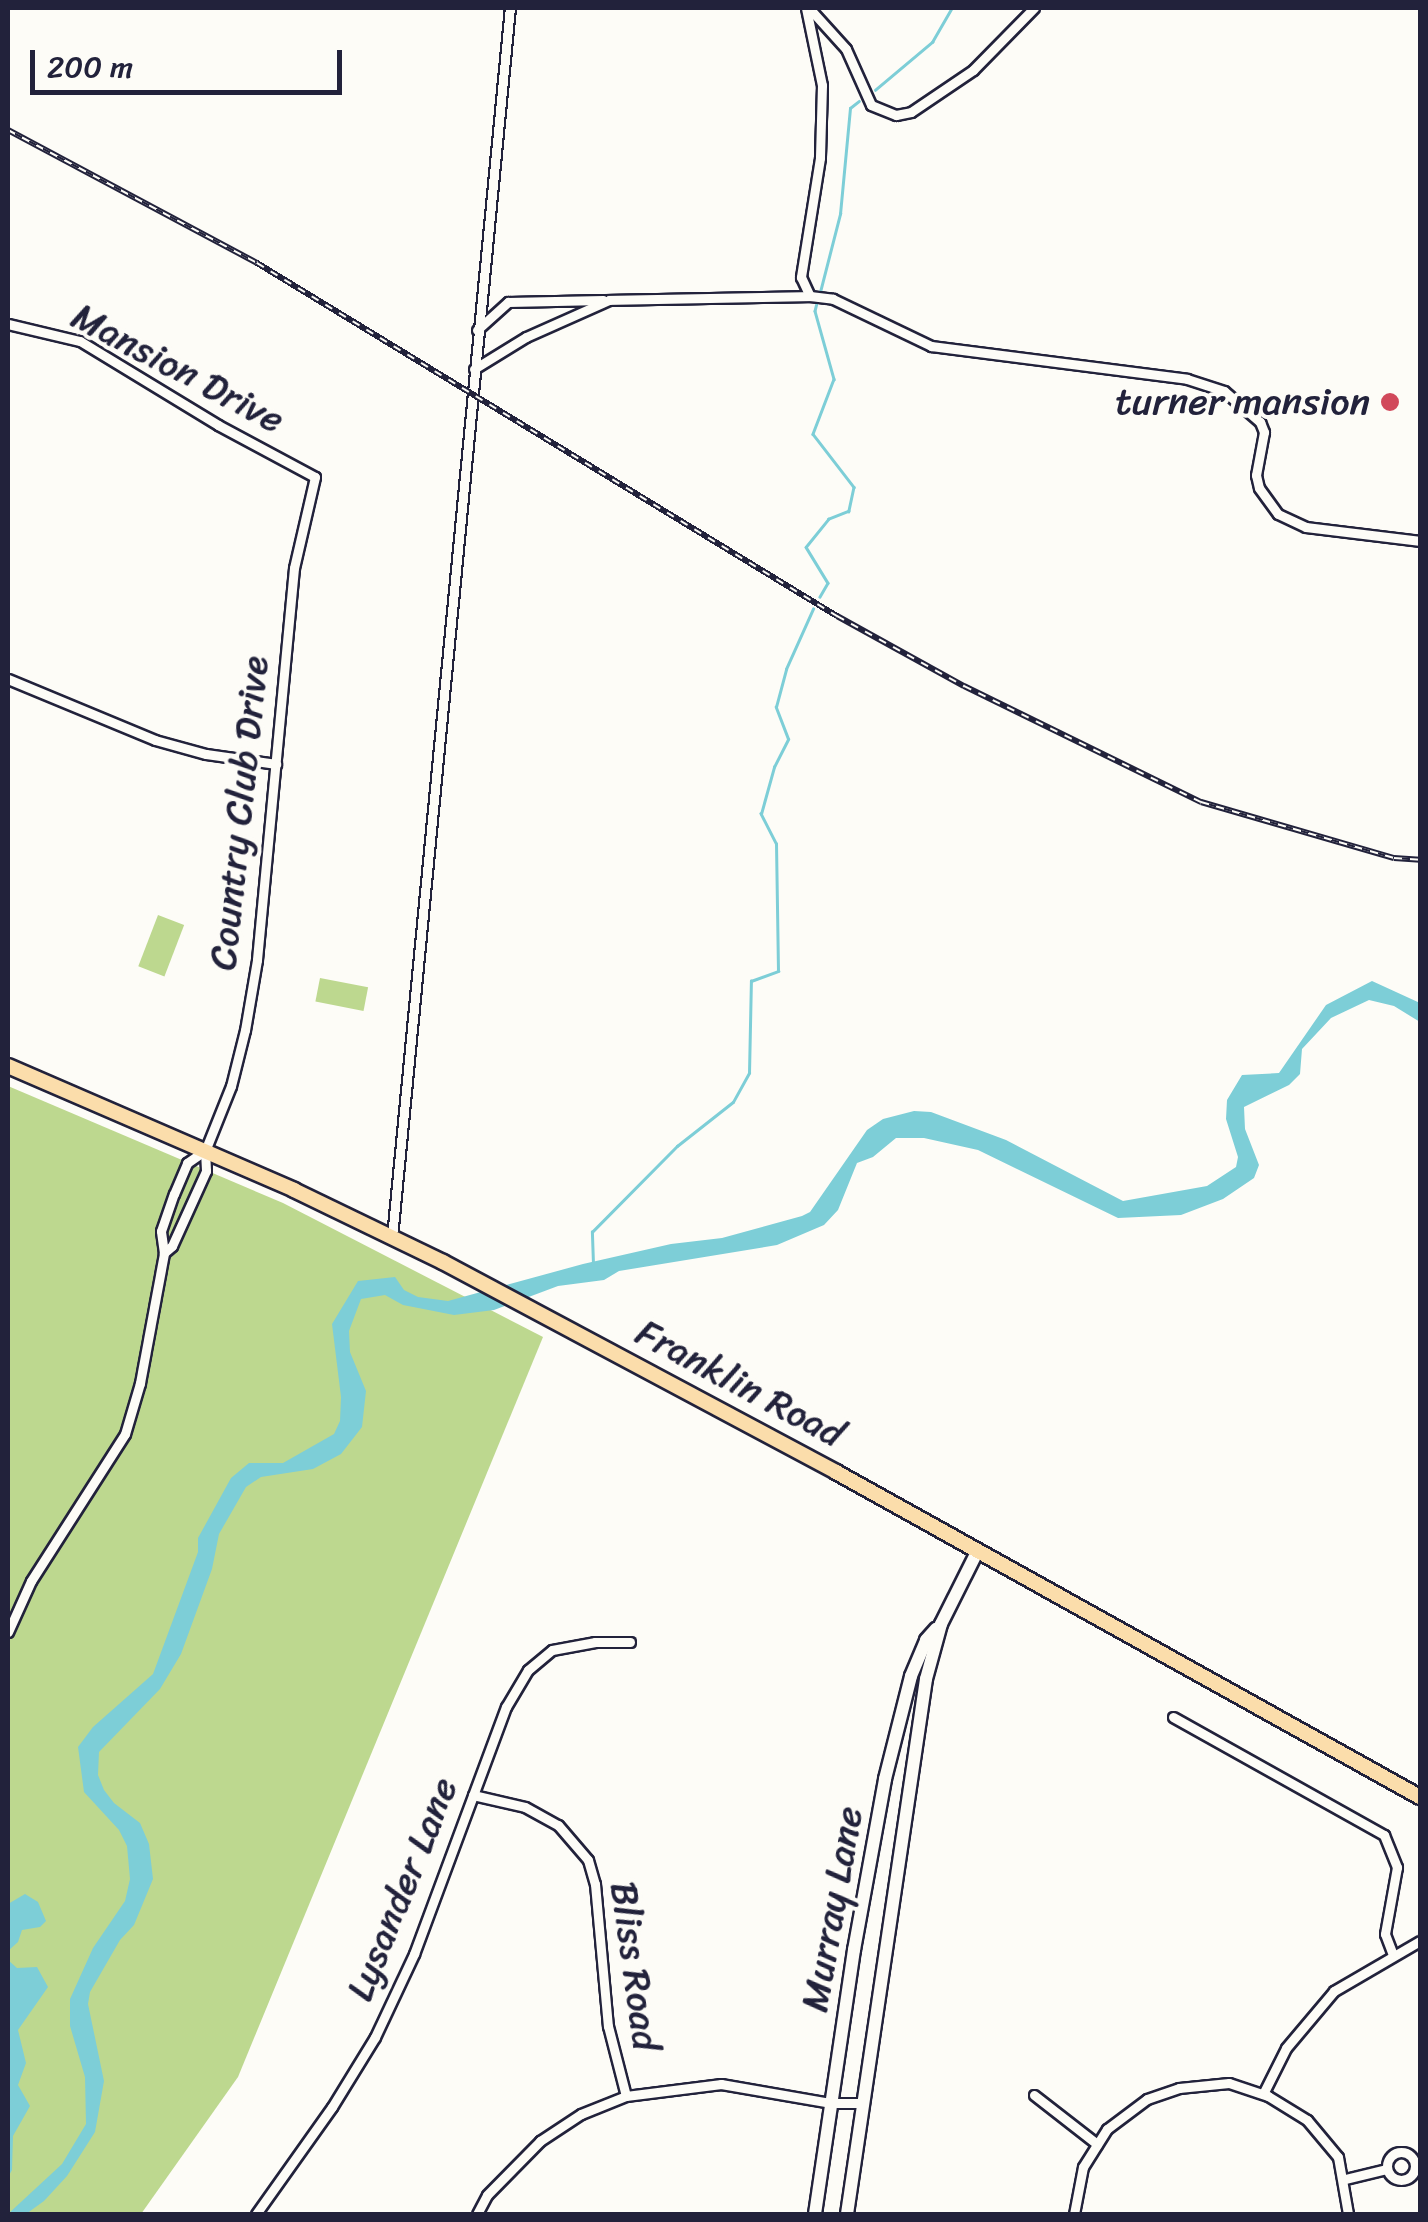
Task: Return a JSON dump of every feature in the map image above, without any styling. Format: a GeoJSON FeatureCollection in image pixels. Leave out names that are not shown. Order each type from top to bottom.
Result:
{"type":"FeatureCollection","features":[{"type":"Feature","properties":{"kind":"main road","name":"Franklin Road"},"geometry":{"type":"LineString","coordinates":[[8,1066],[205,1151],[443,1262],[1420,1797]]}},
{"type":"Feature","properties":{"kind":"main road","name":"Murray Lane"},"geometry":{"type":"LineString","coordinates":[[847,2214],[926,1679],[941,1624],[976,1552]]}},
{"type":"Feature","properties":{"kind":"main road","name":"Murray Lane"},"geometry":{"type":"LineString","coordinates":[[815,2214],[854,1950],[898,1717],[926,1640],[941,1624]]}},
{"type":"Feature","properties":{"kind":"street"},"geometry":{"type":"LineString","coordinates":[[392,1237],[476,330],[510,8]]}},
{"type":"Feature","properties":{"kind":"street"},"geometry":{"type":"LineString","coordinates":[[807,8],[846,49],[871,106],[896,115],[911,112],[974,70],[1034,8]]}},
{"type":"Feature","properties":{"kind":"street"},"geometry":{"type":"LineString","coordinates":[[807,8],[822,85],[820,158],[801,277],[810,296]]}},
{"type":"Feature","properties":{"kind":"street"},"geometry":{"type":"LineString","coordinates":[[476,330],[508,302],[810,296],[833,299],[931,346],[1187,379],[1224,391],[1260,422],[1264,432],[1256,475],[1259,488],[1278,514],[1306,527],[1420,542]]}},
{"type":"Feature","properties":{"kind":"street"},"geometry":{"type":"LineString","coordinates":[[474,368],[526,336],[609,300]]}},
{"type":"Feature","properties":{"kind":"street","name":"Mansion Drive"},"geometry":{"type":"LineString","coordinates":[[8,324],[80,341],[218,426],[300,465],[316,478]]}},
{"type":"Feature","properties":{"kind":"street","name":"Country Club Drive"},"geometry":{"type":"LineString","coordinates":[[164,1252],[172,1246],[206,1171],[205,1151],[234,1075],[252,998],[295,558],[316,478]]}},
{"type":"Feature","properties":{"kind":"street"},"geometry":{"type":"LineString","coordinates":[[8,680],[155,740],[276,764]]}},
{"type":"Feature","properties":{"kind":"street","name":"Country Club Drive"},"geometry":{"type":"LineString","coordinates":[[8,1632],[37,1571],[125,1434],[140,1383],[164,1252],[161,1231],[187,1163],[205,1151]]}},
{"type":"Feature","properties":{"kind":"street","name":"Lysander Lane"},"geometry":{"type":"LineString","coordinates":[[256,2214],[332,2107],[375,2036],[414,1954],[506,1707],[528,1670],[552,1650],[595,1642],[630,1642]]}},
{"type":"Feature","properties":{"kind":"street"},"geometry":{"type":"LineString","coordinates":[[1173,1717],[1384,1836],[1397,1867],[1385,1934],[1393,1955]]}},
{"type":"Feature","properties":{"kind":"street","name":"Bliss Road"},"geometry":{"type":"LineString","coordinates":[[473,1795],[526,1807],[558,1825],[588,1860],[595,1884],[608,2026],[626,2096]]}},
{"type":"Feature","properties":{"kind":"street"},"geometry":{"type":"LineString","coordinates":[[1263,2094],[1286,2048],[1334,1991],[1420,1941]]}},
{"type":"Feature","properties":{"kind":"street"},"geometry":{"type":"LineString","coordinates":[[1074,2214],[1083,2167],[1107,2128],[1146,2099],[1179,2088],[1229,2083],[1263,2094],[1307,2120],[1338,2158],[1345,2179],[1348,2214]]}},
{"type":"Feature","properties":{"kind":"street"},"geometry":{"type":"LineString","coordinates":[[477,2214],[487,2195],[540,2141],[581,2114],[626,2096],[721,2084],[831,2104],[862,2103]]}},
{"type":"Feature","properties":{"kind":"street"},"geometry":{"type":"LineString","coordinates":[[1034,2095],[1097,2144]]}},
{"type":"Feature","properties":{"kind":"street"},"geometry":{"type":"LineString","coordinates":[[1345,2179],[1387,2169]]}},
{"type":"Feature","properties":{"kind":"green space"},"geometry":{"type":"Polygon","coordinates":[[[158,915],[184,925],[164,976],[138,966],[158,915]]]}},
{"type":"Feature","properties":{"kind":"green space"},"geometry":{"type":"Polygon","coordinates":[[[320,978],[368,987],[364,1011],[315,1002],[320,978]]]}},
{"type":"Feature","properties":{"kind":"green space"},"geometry":{"type":"Polygon","coordinates":[[[8,1086],[283,1203],[543,1337],[238,2077],[141,2214],[8,2214],[8,1086]]]}},
{"type":"Feature","properties":{"kind":"water"},"geometry":{"type":"Polygon","coordinates":[[[1372,981],[1420,1003],[1420,1022],[1394,1006],[1369,1000],[1331,1018],[1302,1049],[1300,1074],[1289,1085],[1244,1107],[1245,1129],[1259,1165],[1254,1178],[1223,1199],[1181,1215],[1118,1218],[978,1150],[924,1138],[896,1138],[873,1157],[857,1163],[838,1210],[824,1225],[777,1245],[619,1271],[604,1280],[558,1286],[494,1310],[454,1315],[403,1305],[385,1295],[361,1299],[349,1331],[350,1352],[366,1391],[362,1427],[341,1454],[313,1469],[261,1477],[246,1487],[219,1534],[212,1569],[181,1654],[160,1689],[99,1752],[98,1775],[104,1790],[140,1823],[149,1844],[153,1879],[134,1925],[120,1940],[90,1992],[88,2004],[104,2081],[95,2132],[67,2176],[44,2201],[26,2214],[8,2214],[62,2164],[86,2124],[85,2077],[70,2026],[70,1999],[93,1948],[125,1901],[130,1879],[127,1846],[119,1830],[84,1792],[78,1747],[93,1727],[153,1674],[198,1552],[198,1538],[231,1478],[249,1463],[283,1463],[334,1434],[340,1421],[341,1397],[332,1324],[358,1281],[395,1277],[404,1290],[418,1297],[448,1301],[583,1264],[671,1244],[722,1238],[802,1216],[810,1212],[867,1130],[883,1119],[914,1111],[931,1112],[1006,1140],[1123,1201],[1207,1186],[1236,1167],[1238,1157],[1226,1119],[1227,1100],[1242,1075],[1279,1073],[1326,1005],[1372,981]]]}},
{"type":"Feature","properties":{"kind":"water"},"geometry":{"type":"Polygon","coordinates":[[[25,1894],[38,1902],[46,1921],[40,1927],[22,1930],[18,1942],[8,1951],[8,1904],[25,1894]]]}},
{"type":"Feature","properties":{"kind":"water"},"geometry":{"type":"Polygon","coordinates":[[[8,1960],[17,1968],[37,1967],[48,1987],[18,2030],[26,2063],[18,2085],[30,2106],[13,2136],[12,2170],[8,2177],[8,1960]]]}},
{"type":"Feature","properties":{"kind":"waterway"},"geometry":{"type":"LineString","coordinates":[[875,90],[932,42],[952,8]]}},
{"type":"Feature","properties":{"kind":"waterway"},"geometry":{"type":"LineString","coordinates":[[820,292],[840,214],[850,108],[859,101]]}},
{"type":"Feature","properties":{"kind":"waterway"},"geometry":{"type":"LineString","coordinates":[[818,299],[815,311],[834,379],[813,434],[854,487],[849,511],[829,519],[806,547],[828,583],[820,597]]}},
{"type":"Feature","properties":{"kind":"waterway"},"geometry":{"type":"LineString","coordinates":[[593,1264],[592,1232],[677,1146],[733,1102],[749,1073],[751,981],[778,971],[776,844],[761,814],[774,767],[788,739],[776,707],[786,669],[813,609]]}},
{"type":"Feature","properties":{"kind":"railway"},"geometry":{"type":"LineString","coordinates":[[8,130],[257,263],[837,616],[964,686],[1201,802],[1394,858],[1420,860]]}},
{"type":"Feature","properties":{"kind":"place","name":"turner mansion"},"geometry":{"type":"Point","coordinates":[1390,402]}}]}
